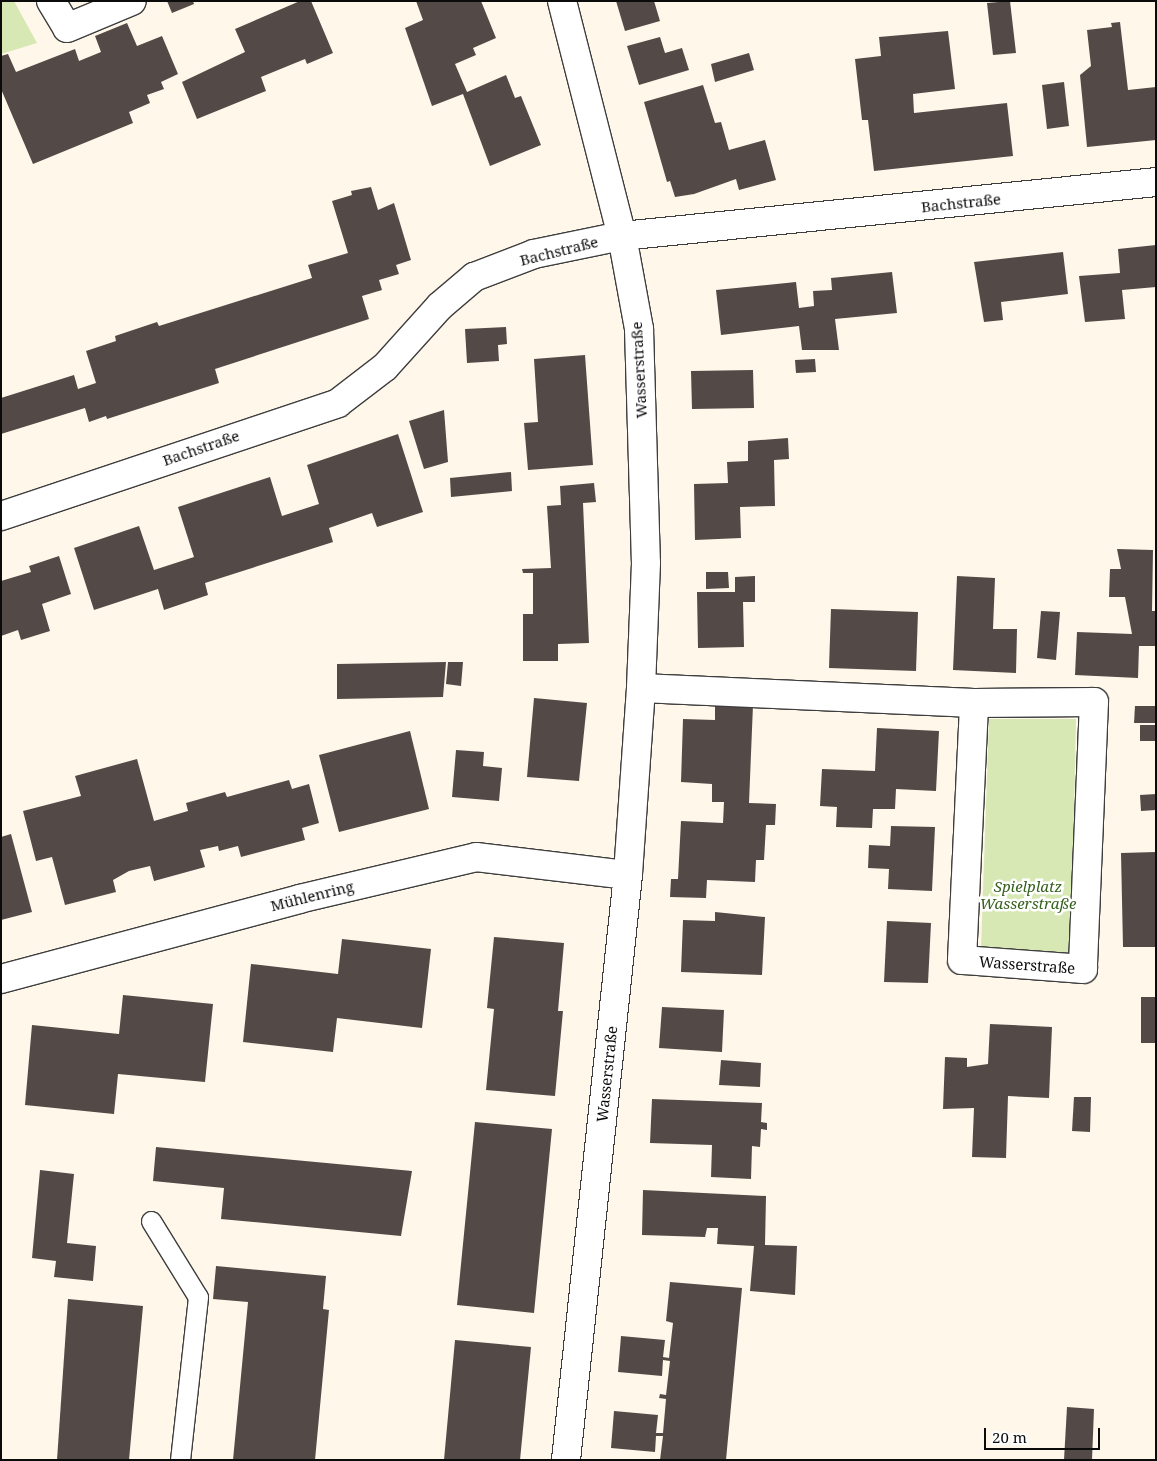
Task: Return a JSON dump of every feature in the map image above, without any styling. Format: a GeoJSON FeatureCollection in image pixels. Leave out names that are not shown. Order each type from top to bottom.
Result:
{"type":"FeatureCollection","features":[{"type":"Feature","properties":{"kind":"street"},"geometry":{"type":"LineString","coordinates":[[51,1],[67,28],[132,1]]}},
{"type":"Feature","properties":{"kind":"street","name":"Wasserstraße"},"geometry":{"type":"LineString","coordinates":[[562,1],[622,236],[640,329],[646,564],[642,688],[628,875],[566,1460]]}},
{"type":"Feature","properties":{"kind":"street","name":"Bachstraße"},"geometry":{"type":"LineString","coordinates":[[1,516],[338,403],[385,367],[440,306],[474,277],[534,254],[622,236],[1156,182]]}},
{"type":"Feature","properties":{"kind":"street","name":"Wasserstraße"},"geometry":{"type":"LineString","coordinates":[[642,688],[974,703],[1094,702],[1083,969],[962,960],[974,703]]}},
{"type":"Feature","properties":{"kind":"street","name":"Mühlenring"},"geometry":{"type":"LineString","coordinates":[[1,978],[299,899],[476,857],[628,875]]}},
{"type":"Feature","properties":{"kind":"lane"},"geometry":{"type":"LineString","coordinates":[[151,1221],[198,1297],[180,1460]]}},
{"type":"Feature","properties":{"kind":"green space"},"geometry":{"type":"Polygon","coordinates":[[[1,1],[14,1],[37,43],[1,54],[1,1]]]}},
{"type":"Feature","properties":{"kind":"green space","name":"Spielplatz Wasserstraße"},"geometry":{"type":"Polygon","coordinates":[[[989,719],[1076,719],[1071,954],[981,950],[989,719]]]}},
{"type":"Feature","properties":{"kind":"building"},"geometry":{"type":"Polygon","coordinates":[[[167,1],[193,1],[194,4],[172,13],[167,1]]]}},
{"type":"Feature","properties":{"kind":"building"},"geometry":{"type":"Polygon","coordinates":[[[300,1],[311,1],[333,53],[307,64],[305,59],[261,77],[266,91],[197,119],[182,82],[245,52],[235,29],[300,1]]]}},
{"type":"Feature","properties":{"kind":"building"},"geometry":{"type":"Polygon","coordinates":[[[416,1],[481,1],[496,38],[473,48],[476,55],[455,64],[467,92],[506,75],[515,98],[521,96],[541,145],[490,166],[463,94],[432,106],[405,28],[423,20],[416,1]]]}},
{"type":"Feature","properties":{"kind":"building"},"geometry":{"type":"Polygon","coordinates":[[[616,1],[654,1],[660,21],[625,31],[616,1]]]}},
{"type":"Feature","properties":{"kind":"building"},"geometry":{"type":"Polygon","coordinates":[[[1010,1],[1016,53],[993,55],[987,3],[1010,1]]]}},
{"type":"Feature","properties":{"kind":"building"},"geometry":{"type":"Polygon","coordinates":[[[1120,22],[1128,90],[1156,87],[1156,140],[1087,147],[1080,75],[1091,66],[1087,30],[1112,27],[1111,23],[1120,22]]]}},
{"type":"Feature","properties":{"kind":"building"},"geometry":{"type":"Polygon","coordinates":[[[127,23],[137,46],[162,36],[178,74],[161,82],[164,89],[147,95],[150,103],[129,112],[133,123],[33,164],[1,89],[1,56],[8,54],[16,72],[75,49],[79,61],[101,52],[95,36],[127,23]]]}},
{"type":"Feature","properties":{"kind":"building"},"geometry":{"type":"Polygon","coordinates":[[[948,31],[955,89],[913,94],[914,113],[1007,103],[1013,156],[874,171],[868,120],[862,120],[855,59],[881,56],[879,37],[948,31]]]}},
{"type":"Feature","properties":{"kind":"building"},"geometry":{"type":"Polygon","coordinates":[[[660,37],[665,53],[682,48],[689,70],[639,85],[627,46],[660,37]]]}},
{"type":"Feature","properties":{"kind":"building"},"geometry":{"type":"Polygon","coordinates":[[[749,53],[754,70],[715,82],[711,64],[749,53]]]}},
{"type":"Feature","properties":{"kind":"building"},"geometry":{"type":"Polygon","coordinates":[[[1064,82],[1069,126],[1047,129],[1042,85],[1064,82]]]}},
{"type":"Feature","properties":{"kind":"building"},"geometry":{"type":"Polygon","coordinates":[[[703,85],[715,123],[721,122],[729,150],[765,140],[776,180],[739,190],[736,179],[694,194],[675,197],[670,181],[667,182],[644,102],[703,85]]]}},
{"type":"Feature","properties":{"kind":"building"},"geometry":{"type":"Polygon","coordinates":[[[371,187],[378,210],[394,203],[411,260],[396,265],[399,274],[379,280],[382,290],[362,296],[369,319],[215,369],[219,383],[107,419],[106,416],[89,422],[85,408],[1,434],[1,398],[74,375],[78,389],[96,383],[86,351],[116,341],[115,336],[157,322],[159,326],[312,278],[308,265],[348,253],[332,201],[352,195],[351,191],[371,187]]]}},
{"type":"Feature","properties":{"kind":"building"},"geometry":{"type":"Polygon","coordinates":[[[1156,245],[1156,287],[1122,290],[1125,319],[1085,322],[1079,276],[1120,273],[1118,249],[1156,245]]]}},
{"type":"Feature","properties":{"kind":"building"},"geometry":{"type":"Polygon","coordinates":[[[1063,252],[1068,294],[1001,302],[1003,320],[984,322],[974,262],[1063,252]]]}},
{"type":"Feature","properties":{"kind":"building"},"geometry":{"type":"Polygon","coordinates":[[[892,272],[897,313],[835,319],[839,350],[802,350],[799,326],[721,335],[716,290],[796,282],[799,308],[814,306],[813,291],[832,290],[831,278],[892,272]]]}},
{"type":"Feature","properties":{"kind":"building"},"geometry":{"type":"Polygon","coordinates":[[[506,327],[507,344],[498,345],[499,361],[467,363],[465,329],[506,327]]]}},
{"type":"Feature","properties":{"kind":"building"},"geometry":{"type":"Polygon","coordinates":[[[585,355],[593,465],[528,470],[524,423],[538,422],[534,359],[585,355]]]}},
{"type":"Feature","properties":{"kind":"building"},"geometry":{"type":"Polygon","coordinates":[[[815,359],[816,372],[796,373],[795,360],[815,359]]]}},
{"type":"Feature","properties":{"kind":"building"},"geometry":{"type":"Polygon","coordinates":[[[753,370],[754,408],[692,409],[691,371],[753,370]]]}},
{"type":"Feature","properties":{"kind":"building"},"geometry":{"type":"Polygon","coordinates":[[[444,410],[448,462],[424,469],[409,421],[444,410]]]}},
{"type":"Feature","properties":{"kind":"building"},"geometry":{"type":"Polygon","coordinates":[[[398,434],[423,512],[377,527],[372,513],[329,528],[333,542],[205,583],[208,595],[164,610],[158,589],[94,610],[74,548],[139,526],[154,570],[194,557],[178,507],[270,477],[282,516],[319,504],[307,465],[398,434]]]}},
{"type":"Feature","properties":{"kind":"building"},"geometry":{"type":"Polygon","coordinates":[[[788,438],[789,459],[774,460],[775,506],[740,507],[741,538],[695,540],[694,484],[728,483],[727,462],[748,461],[748,441],[788,438]]]}},
{"type":"Feature","properties":{"kind":"building"},"geometry":{"type":"Polygon","coordinates":[[[511,472],[512,491],[451,497],[450,478],[511,472]]]}},
{"type":"Feature","properties":{"kind":"building"},"geometry":{"type":"Polygon","coordinates":[[[594,483],[596,502],[583,503],[589,643],[558,644],[558,661],[523,661],[523,614],[533,614],[533,573],[523,573],[522,569],[551,568],[547,506],[561,505],[560,486],[594,483]]]}},
{"type":"Feature","properties":{"kind":"building"},"geometry":{"type":"Polygon","coordinates":[[[1117,549],[1153,550],[1152,611],[1156,611],[1156,646],[1139,646],[1138,678],[1075,675],[1077,632],[1132,634],[1125,597],[1109,597],[1110,569],[1121,569],[1117,549]]]}},
{"type":"Feature","properties":{"kind":"building"},"geometry":{"type":"Polygon","coordinates":[[[59,556],[71,594],[42,604],[50,631],[21,640],[18,630],[1,636],[1,581],[31,572],[29,566],[59,556]]]}},
{"type":"Feature","properties":{"kind":"building"},"geometry":{"type":"Polygon","coordinates":[[[706,572],[728,572],[729,588],[706,589],[706,572]]]}},
{"type":"Feature","properties":{"kind":"building"},"geometry":{"type":"Polygon","coordinates":[[[755,576],[755,602],[743,602],[744,647],[698,648],[697,592],[735,592],[735,577],[755,576]]]}},
{"type":"Feature","properties":{"kind":"building"},"geometry":{"type":"Polygon","coordinates":[[[957,576],[995,578],[993,629],[1017,629],[1016,673],[953,670],[957,576]]]}},
{"type":"Feature","properties":{"kind":"building"},"geometry":{"type":"Polygon","coordinates":[[[831,609],[918,612],[916,671],[829,668],[831,609]]]}},
{"type":"Feature","properties":{"kind":"building"},"geometry":{"type":"Polygon","coordinates":[[[1041,611],[1060,612],[1056,660],[1037,658],[1041,611]]]}},
{"type":"Feature","properties":{"kind":"building"},"geometry":{"type":"Polygon","coordinates":[[[446,662],[443,697],[337,699],[337,664],[446,662]]]}},
{"type":"Feature","properties":{"kind":"building"},"geometry":{"type":"Polygon","coordinates":[[[448,662],[463,662],[461,686],[446,684],[448,662]]]}},
{"type":"Feature","properties":{"kind":"building"},"geometry":{"type":"Polygon","coordinates":[[[534,698],[587,703],[579,781],[527,777],[534,698]]]}},
{"type":"Feature","properties":{"kind":"building"},"geometry":{"type":"Polygon","coordinates":[[[715,703],[753,705],[749,803],[776,804],[775,825],[766,825],[764,860],[756,860],[755,882],[707,880],[706,898],[670,897],[671,879],[678,879],[681,821],[723,823],[724,802],[712,802],[712,784],[681,782],[683,719],[715,720],[715,703]]]}},
{"type":"Feature","properties":{"kind":"building"},"geometry":{"type":"Polygon","coordinates":[[[1135,706],[1156,706],[1156,723],[1134,723],[1135,706]]]}},
{"type":"Feature","properties":{"kind":"building"},"geometry":{"type":"Polygon","coordinates":[[[1140,725],[1156,725],[1156,741],[1140,741],[1140,725]]]}},
{"type":"Feature","properties":{"kind":"building"},"geometry":{"type":"Polygon","coordinates":[[[877,728],[939,731],[936,791],[896,789],[895,809],[873,809],[872,828],[836,827],[837,807],[820,806],[822,769],[875,771],[877,728]]]}},
{"type":"Feature","properties":{"kind":"building"},"geometry":{"type":"Polygon","coordinates":[[[410,731],[429,809],[339,832],[319,755],[410,731]]]}},
{"type":"Feature","properties":{"kind":"building"},"geometry":{"type":"Polygon","coordinates":[[[456,750],[484,752],[483,766],[502,768],[499,801],[452,797],[456,750]]]}},
{"type":"Feature","properties":{"kind":"building"},"geometry":{"type":"Polygon","coordinates":[[[137,759],[154,821],[188,811],[186,803],[225,792],[227,797],[289,780],[292,789],[309,784],[319,823],[302,828],[305,840],[241,857],[238,846],[219,851],[218,846],[200,850],[205,867],[154,881],[150,866],[129,871],[113,880],[116,892],[65,905],[52,857],[36,861],[23,811],[81,796],[75,776],[137,759]]]}},
{"type":"Feature","properties":{"kind":"building"},"geometry":{"type":"Polygon","coordinates":[[[1156,794],[1156,810],[1141,811],[1140,795],[1156,794]]]}},
{"type":"Feature","properties":{"kind":"building"},"geometry":{"type":"Polygon","coordinates":[[[891,826],[935,827],[932,891],[888,889],[889,869],[868,868],[869,845],[890,846],[891,826]]]}},
{"type":"Feature","properties":{"kind":"building"},"geometry":{"type":"Polygon","coordinates":[[[11,834],[32,912],[1,920],[1,837],[11,834]]]}},
{"type":"Feature","properties":{"kind":"building"},"geometry":{"type":"Polygon","coordinates":[[[1156,852],[1156,947],[1123,947],[1121,853],[1156,852]]]}},
{"type":"Feature","properties":{"kind":"building"},"geometry":{"type":"Polygon","coordinates":[[[715,912],[765,917],[762,975],[681,972],[683,920],[715,921],[715,912]]]}},
{"type":"Feature","properties":{"kind":"building"},"geometry":{"type":"Polygon","coordinates":[[[887,921],[931,923],[928,983],[884,982],[887,921]]]}},
{"type":"Feature","properties":{"kind":"building"},"geometry":{"type":"Polygon","coordinates":[[[494,937],[564,943],[558,1011],[563,1011],[555,1096],[486,1090],[494,1009],[487,1008],[494,937]]]}},
{"type":"Feature","properties":{"kind":"building"},"geometry":{"type":"Polygon","coordinates":[[[342,939],[431,949],[422,1028],[337,1018],[333,1052],[243,1042],[251,964],[338,974],[342,939]]]}},
{"type":"Feature","properties":{"kind":"building"},"geometry":{"type":"Polygon","coordinates":[[[123,995],[213,1004],[205,1082],[118,1074],[114,1114],[25,1105],[32,1025],[119,1034],[123,995]]]}},
{"type":"Feature","properties":{"kind":"building"},"geometry":{"type":"Polygon","coordinates":[[[1141,997],[1156,997],[1156,1043],[1141,1043],[1141,997]]]}},
{"type":"Feature","properties":{"kind":"building"},"geometry":{"type":"Polygon","coordinates":[[[662,1007],[724,1010],[722,1052],[659,1048],[662,1007]]]}},
{"type":"Feature","properties":{"kind":"building"},"geometry":{"type":"Polygon","coordinates":[[[990,1024],[1052,1027],[1049,1098],[1008,1096],[1006,1158],[972,1157],[974,1108],[943,1109],[945,1057],[967,1058],[967,1067],[988,1064],[990,1024]]]}},
{"type":"Feature","properties":{"kind":"building"},"geometry":{"type":"Polygon","coordinates":[[[721,1060],[761,1063],[760,1087],[719,1085],[721,1060]]]}},
{"type":"Feature","properties":{"kind":"building"},"geometry":{"type":"Polygon","coordinates":[[[1074,1097],[1091,1097],[1090,1132],[1072,1131],[1074,1097]]]}},
{"type":"Feature","properties":{"kind":"building"},"geometry":{"type":"Polygon","coordinates":[[[652,1099],[762,1103],[761,1122],[767,1123],[767,1130],[761,1129],[760,1147],[752,1146],[751,1179],[711,1177],[712,1145],[650,1143],[652,1099]]]}},
{"type":"Feature","properties":{"kind":"building"},"geometry":{"type":"Polygon","coordinates":[[[475,1122],[552,1129],[534,1313],[457,1305],[475,1122]]]}},
{"type":"Feature","properties":{"kind":"building"},"geometry":{"type":"Polygon","coordinates":[[[156,1147],[412,1171],[401,1236],[221,1219],[224,1188],[153,1181],[156,1147]]]}},
{"type":"Feature","properties":{"kind":"building"},"geometry":{"type":"Polygon","coordinates":[[[40,1170],[74,1174],[67,1243],[96,1246],[93,1281],[54,1277],[56,1261],[32,1258],[40,1170]]]}},
{"type":"Feature","properties":{"kind":"building"},"geometry":{"type":"Polygon","coordinates":[[[643,1190],[766,1196],[765,1245],[797,1246],[795,1295],[750,1291],[754,1246],[717,1244],[718,1228],[707,1228],[705,1237],[642,1235],[643,1190]]]}},
{"type":"Feature","properties":{"kind":"building"},"geometry":{"type":"Polygon","coordinates":[[[216,1266],[326,1276],[323,1309],[329,1310],[315,1460],[233,1460],[248,1302],[213,1299],[216,1266]]]}},
{"type":"Feature","properties":{"kind":"building"},"geometry":{"type":"Polygon","coordinates":[[[670,1282],[742,1288],[726,1460],[660,1460],[663,1436],[656,1436],[655,1452],[611,1448],[614,1411],[658,1415],[656,1433],[663,1433],[666,1399],[659,1398],[660,1394],[666,1395],[670,1361],[663,1360],[662,1376],[618,1372],[621,1336],[665,1340],[663,1357],[669,1358],[673,1323],[666,1321],[670,1282]]]}},
{"type":"Feature","properties":{"kind":"building"},"geometry":{"type":"Polygon","coordinates":[[[68,1299],[143,1306],[129,1460],[57,1460],[68,1299]]]}},
{"type":"Feature","properties":{"kind":"building"},"geometry":{"type":"Polygon","coordinates":[[[455,1340],[531,1347],[520,1460],[444,1460],[455,1340]]]}},
{"type":"Feature","properties":{"kind":"building"},"geometry":{"type":"Polygon","coordinates":[[[1067,1407],[1094,1409],[1092,1460],[1064,1460],[1067,1407]]]}}]}
